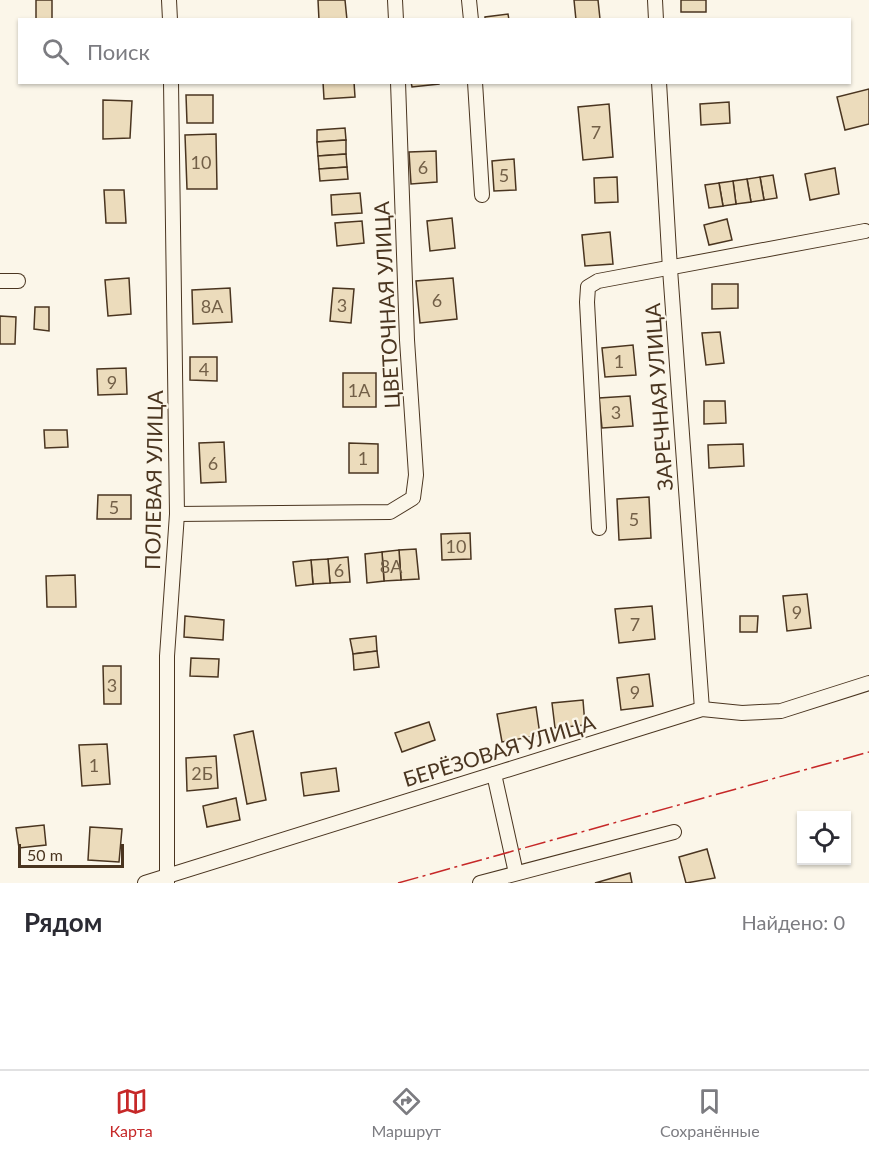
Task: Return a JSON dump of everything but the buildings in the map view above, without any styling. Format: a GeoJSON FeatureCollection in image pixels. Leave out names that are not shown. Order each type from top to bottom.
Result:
{"type":"FeatureCollection","features":[{"type":"Feature","properties":{"kind":"street"},"geometry":{"type":"LineString","coordinates":[[170,0],[170,18]]}},
{"type":"Feature","properties":{"kind":"street"},"geometry":{"type":"LineString","coordinates":[[395,0],[396,18]]}},
{"type":"Feature","properties":{"kind":"street"},"geometry":{"type":"LineString","coordinates":[[470,0],[471,18]]}},
{"type":"Feature","properties":{"kind":"street"},"geometry":{"type":"LineString","coordinates":[[655,0],[656,18]]}},
{"type":"Feature","properties":{"kind":"street","name":"ПОЛЕВАЯ УЛИЦА"},"geometry":{"type":"LineString","coordinates":[[166,880],[167,656],[177,514],[171,84]]}},
{"type":"Feature","properties":{"kind":"street","name":"ЦВЕТОЧНАЯ УЛИЦА"},"geometry":{"type":"LineString","coordinates":[[177,514],[390,513],[413,498],[416,475],[407,340],[398,84]]}},
{"type":"Feature","properties":{"kind":"street"},"geometry":{"type":"LineString","coordinates":[[475,84],[482,195]]}},
{"type":"Feature","properties":{"kind":"street","name":"ЗАРЕЧНАЯ УЛИЦА"},"geometry":{"type":"LineString","coordinates":[[659,84],[670,270],[702,709]]}},
{"type":"Feature","properties":{"kind":"street"},"geometry":{"type":"LineString","coordinates":[[599,528],[588,287],[598,281],[670,270],[865,231]]}},
{"type":"Feature","properties":{"kind":"street"},"geometry":{"type":"LineString","coordinates":[[0,281],[18,281]]}},
{"type":"Feature","properties":{"kind":"street","name":"БЕРЁЗОВАЯ УЛИЦА"},"geometry":{"type":"LineString","coordinates":[[145,883],[166,880],[702,709],[742,712],[782,711],[869,683]]}},
{"type":"Feature","properties":{"kind":"street"},"geometry":{"type":"LineString","coordinates":[[494,774],[516,873]]}},
{"type":"Feature","properties":{"kind":"street"},"geometry":{"type":"LineString","coordinates":[[480,883],[674,832]]}},
{"type":"Feature","properties":{"kind":"power"},"geometry":{"type":"LineString","coordinates":[[398,883],[869,752]]}}]}
